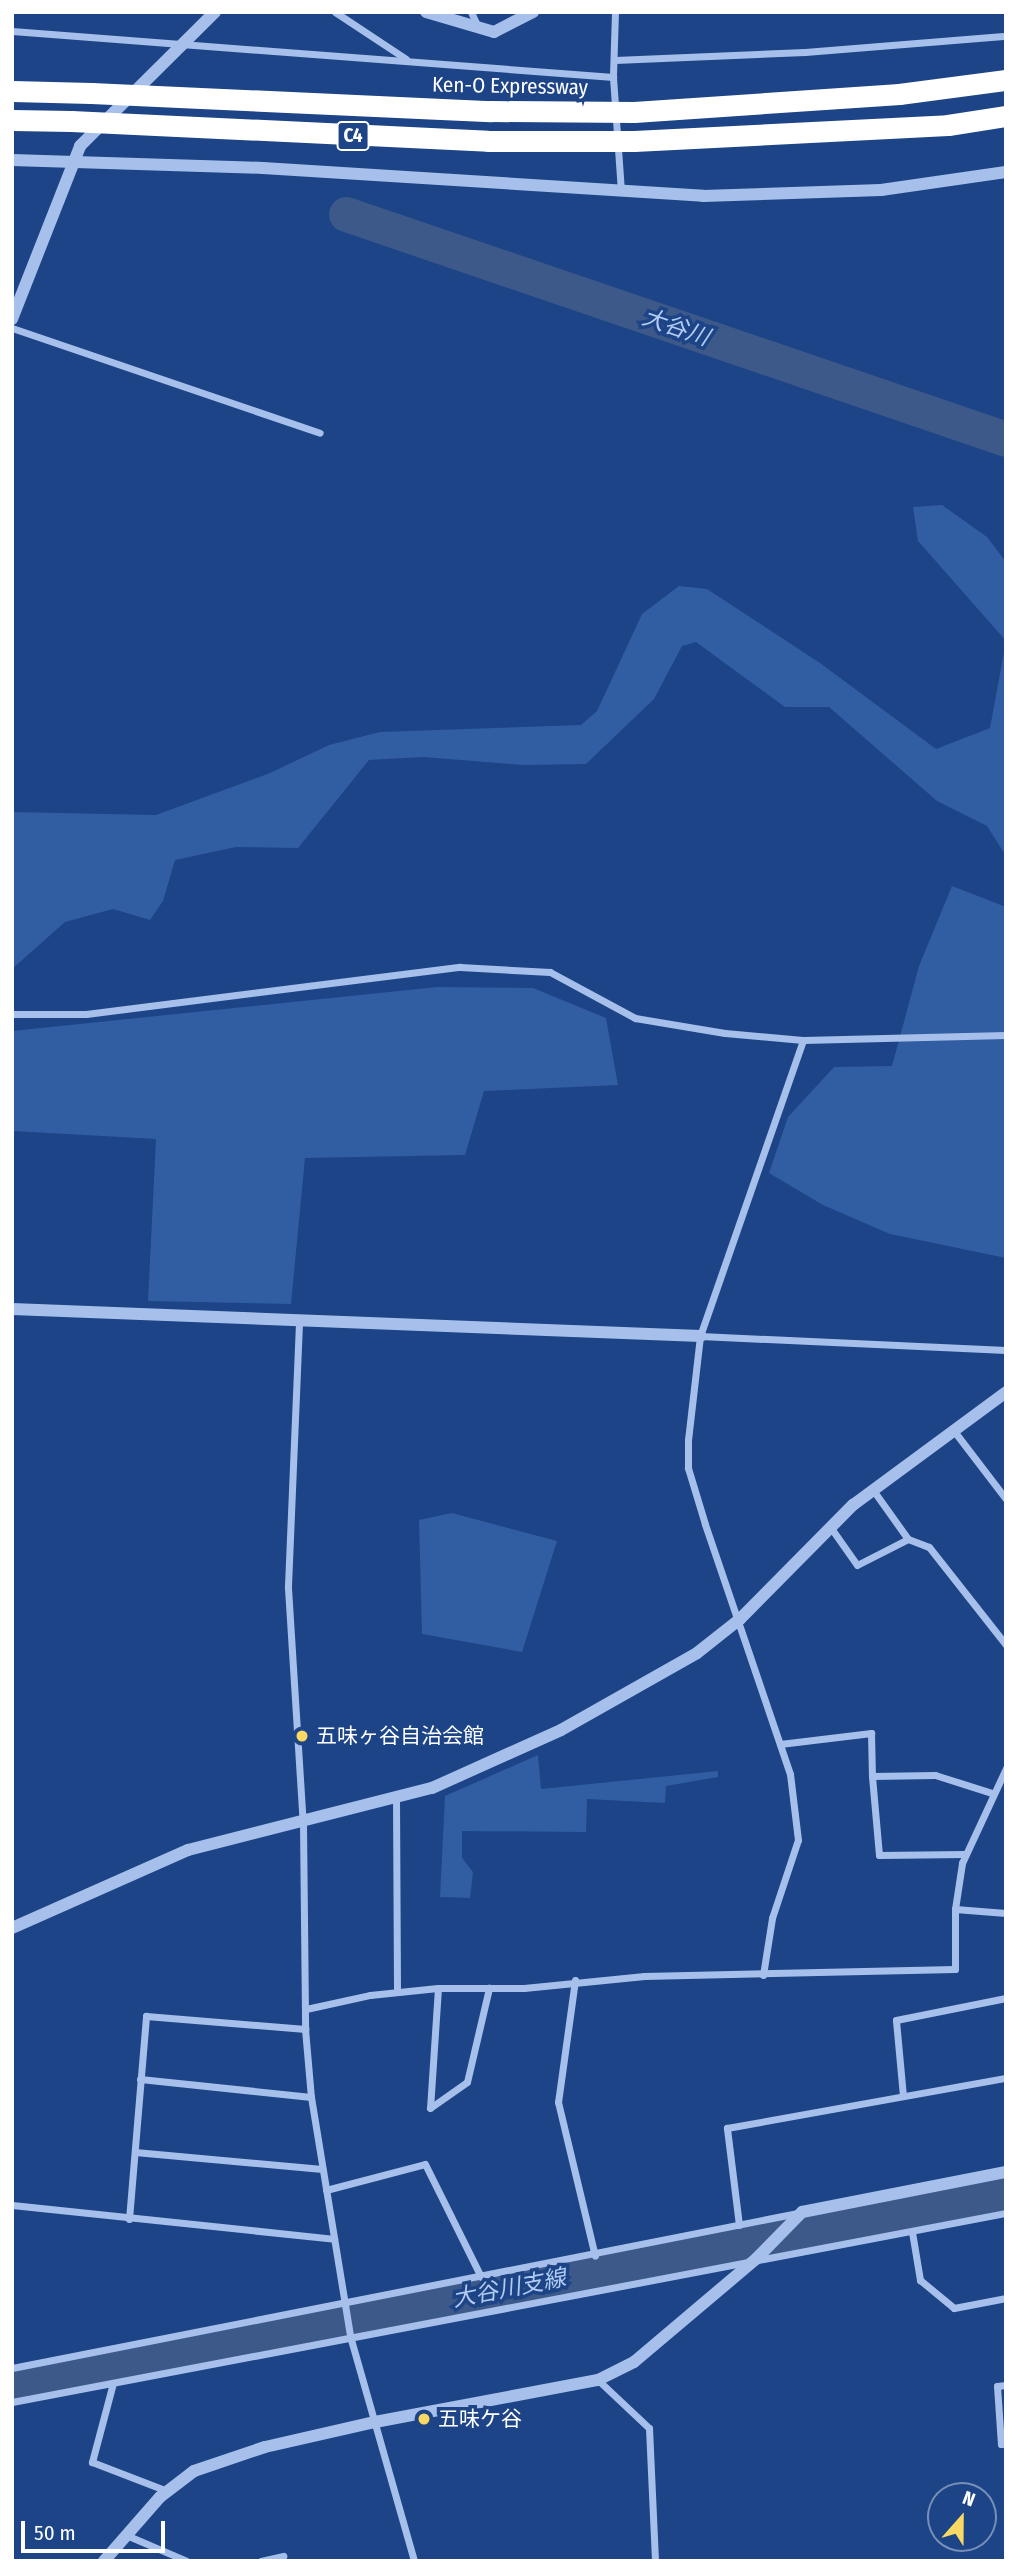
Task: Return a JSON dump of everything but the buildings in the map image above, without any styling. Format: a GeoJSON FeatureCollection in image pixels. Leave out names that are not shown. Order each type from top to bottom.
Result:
{"type":"FeatureCollection","features":[{"type":"Feature","properties":{"kind":"highway","name":"Ken-O Expressway"},"geometry":{"type":"LineString","coordinates":[[12,91],[491,111],[634,112],[899,94],[1006,80]]}},
{"type":"Feature","properties":{"kind":"highway","name":"C4"},"geometry":{"type":"LineString","coordinates":[[12,120],[488,141],[634,141],[936,126],[1006,116]]}},
{"type":"Feature","properties":{"kind":"street"},"geometry":{"type":"LineString","coordinates":[[12,319],[72,159],[215,12]]}},
{"type":"Feature","properties":{"kind":"street"},"geometry":{"type":"LineString","coordinates":[[335,12],[409,61]]}},
{"type":"Feature","properties":{"kind":"street"},"geometry":{"type":"LineString","coordinates":[[426,12],[494,32],[533,12]]}},
{"type":"Feature","properties":{"kind":"street"},"geometry":{"type":"LineString","coordinates":[[471,12],[480,30]]}},
{"type":"Feature","properties":{"kind":"street"},"geometry":{"type":"LineString","coordinates":[[615,12],[613,78],[621,191]]}},
{"type":"Feature","properties":{"kind":"street"},"geometry":{"type":"LineString","coordinates":[[12,31],[613,78]]}},
{"type":"Feature","properties":{"kind":"street"},"geometry":{"type":"LineString","coordinates":[[615,60],[805,52],[1006,36]]}},
{"type":"Feature","properties":{"kind":"street"},"geometry":{"type":"LineString","coordinates":[[12,160],[72,159],[621,191],[785,196],[881,190],[1006,172]]}},
{"type":"Feature","properties":{"kind":"street"},"geometry":{"type":"LineString","coordinates":[[12,328],[320,433]]}},
{"type":"Feature","properties":{"kind":"street"},"geometry":{"type":"LineString","coordinates":[[12,1014],[86,1014],[460,967],[550,972],[635,1018],[803,1040],[1006,1035]]}},
{"type":"Feature","properties":{"kind":"street"},"geometry":{"type":"LineString","coordinates":[[764,1975],[772,1917],[798,1840],[790,1774],[688,1468],[700,1336],[803,1040]]}},
{"type":"Feature","properties":{"kind":"street"},"geometry":{"type":"LineString","coordinates":[[12,1309],[299,1323],[700,1336],[1006,1350]]}},
{"type":"Feature","properties":{"kind":"street"},"geometry":{"type":"LineString","coordinates":[[299,1323],[288,1588],[303,1824],[305,2029],[311,2097],[350,2336],[414,2561]]}},
{"type":"Feature","properties":{"kind":"street"},"geometry":{"type":"LineString","coordinates":[[12,1928],[188,1850],[303,1824],[432,1788],[561,1730],[697,1653],[740,1619],[872,1489],[1006,1392]]}},
{"type":"Feature","properties":{"kind":"street"},"geometry":{"type":"LineString","coordinates":[[954,1431],[1006,1499]]}},
{"type":"Feature","properties":{"kind":"street"},"geometry":{"type":"LineString","coordinates":[[872,1489],[908,1539],[929,1547],[1006,1645]]}},
{"type":"Feature","properties":{"kind":"street"},"geometry":{"type":"LineString","coordinates":[[831,1528],[857,1565],[908,1539]]}},
{"type":"Feature","properties":{"kind":"street"},"geometry":{"type":"LineString","coordinates":[[780,1744],[871,1733],[879,1855],[965,1854]]}},
{"type":"Feature","properties":{"kind":"street"},"geometry":{"type":"LineString","coordinates":[[306,2009],[397,1992],[438,1988],[489,1988],[575,1980],[955,1969],[955,1909],[965,1854],[1006,1768]]}},
{"type":"Feature","properties":{"kind":"street"},"geometry":{"type":"LineString","coordinates":[[872,1776],[935,1775],[992,1793]]}},
{"type":"Feature","properties":{"kind":"street"},"geometry":{"type":"LineString","coordinates":[[396,1798],[397,1992]]}},
{"type":"Feature","properties":{"kind":"street"},"geometry":{"type":"LineString","coordinates":[[955,1909],[1006,1913]]}},
{"type":"Feature","properties":{"kind":"street"},"geometry":{"type":"LineString","coordinates":[[575,1980],[558,2102],[594,2256]]}},
{"type":"Feature","properties":{"kind":"street"},"geometry":{"type":"LineString","coordinates":[[438,1988],[430,2108],[467,2082],[489,1988]]}},
{"type":"Feature","properties":{"kind":"street"},"geometry":{"type":"LineString","coordinates":[[903,2096],[896,2020],[1006,1998]]}},
{"type":"Feature","properties":{"kind":"street"},"geometry":{"type":"LineString","coordinates":[[129,2219],[146,2016],[305,2029]]}},
{"type":"Feature","properties":{"kind":"street"},"geometry":{"type":"LineString","coordinates":[[739,2225],[727,2128],[1006,2078]]}},
{"type":"Feature","properties":{"kind":"street"},"geometry":{"type":"LineString","coordinates":[[141,2079],[311,2097]]}},
{"type":"Feature","properties":{"kind":"street"},"geometry":{"type":"LineString","coordinates":[[135,2152],[322,2169]]}},
{"type":"Feature","properties":{"kind":"street"},"geometry":{"type":"LineString","coordinates":[[326,2190],[425,2164],[481,2277]]}},
{"type":"Feature","properties":{"kind":"street"},"geometry":{"type":"LineString","coordinates":[[12,2368],[594,2256],[1006,2172]]}},
{"type":"Feature","properties":{"kind":"street"},"geometry":{"type":"LineString","coordinates":[[12,2205],[334,2239]]}},
{"type":"Feature","properties":{"kind":"street"},"geometry":{"type":"LineString","coordinates":[[104,2561],[167,2491],[194,2471],[265,2447],[375,2422],[598,2380],[634,2362],[756,2259],[802,2212]]}},
{"type":"Feature","properties":{"kind":"street"},"geometry":{"type":"LineString","coordinates":[[12,2402],[1006,2213]]}},
{"type":"Feature","properties":{"kind":"street"},"geometry":{"type":"LineString","coordinates":[[912,2232],[920,2280],[954,2308],[1006,2298]]}},
{"type":"Feature","properties":{"kind":"street"},"geometry":{"type":"LineString","coordinates":[[598,2380],[649,2428],[655,2561]]}},
{"type":"Feature","properties":{"kind":"street"},"geometry":{"type":"LineString","coordinates":[[113,2383],[92,2462],[167,2491]]}},
{"type":"Feature","properties":{"kind":"street"},"geometry":{"type":"LineString","coordinates":[[1006,2385],[997,2386],[1001,2444],[1006,2443]]}},
{"type":"Feature","properties":{"kind":"street"},"geometry":{"type":"LineString","coordinates":[[126,2535],[187,2561]]}},
{"type":"Feature","properties":{"kind":"street"},"geometry":{"type":"LineString","coordinates":[[261,2561],[283,2556]]}},
{"type":"Feature","properties":{"kind":"shaded area"},"geometry":{"type":"Polygon","coordinates":[[[942,505],[987,537],[1006,562],[1006,641],[918,541],[913,507],[942,505]]]}},
{"type":"Feature","properties":{"kind":"shaded area"},"geometry":{"type":"Polygon","coordinates":[[[679,586],[707,589],[820,663],[936,749],[990,728],[1006,641],[1006,856],[987,826],[937,801],[829,707],[785,707],[696,642],[682,646],[654,699],[586,764],[524,765],[424,757],[369,760],[298,848],[236,847],[175,860],[163,901],[150,920],[113,909],[65,922],[12,969],[12,812],[156,815],[270,773],[329,745],[380,732],[581,725],[597,711],[642,614],[679,586]]]}},
{"type":"Feature","properties":{"kind":"shaded area"},"geometry":{"type":"Polygon","coordinates":[[[952,886],[1006,907],[1006,1258],[890,1234],[823,1205],[769,1173],[788,1117],[834,1067],[892,1066],[919,966],[952,886]]]}},
{"type":"Feature","properties":{"kind":"shaded area"},"geometry":{"type":"Polygon","coordinates":[[[437,987],[533,988],[606,1018],[618,1085],[484,1091],[465,1155],[305,1158],[291,1304],[148,1301],[156,1139],[12,1131],[12,1031],[437,987]]]}},
{"type":"Feature","properties":{"kind":"shaded area"},"geometry":{"type":"Polygon","coordinates":[[[452,1513],[557,1541],[522,1652],[422,1634],[419,1520],[452,1513]]]}},
{"type":"Feature","properties":{"kind":"shaded area"},"geometry":{"type":"Polygon","coordinates":[[[538,1755],[541,1789],[718,1771],[718,1777],[666,1786],[665,1803],[587,1799],[586,1832],[462,1831],[462,1858],[473,1872],[470,1898],[440,1897],[445,1796],[538,1755]]]}},
{"type":"Feature","properties":{"kind":"waterway","name":"大谷川"},"geometry":{"type":"LineString","coordinates":[[346,214],[1006,439]]}},
{"type":"Feature","properties":{"kind":"waterway","name":"大谷川支線"},"geometry":{"type":"LineString","coordinates":[[12,2383],[1006,2192]]}},
{"type":"Feature","properties":{"kind":"place","name":"五味ヶ谷自治会館"},"geometry":{"type":"Point","coordinates":[302,1736]}},
{"type":"Feature","properties":{"kind":"place","name":"五味ケ谷"},"geometry":{"type":"Point","coordinates":[424,2419]}}]}
